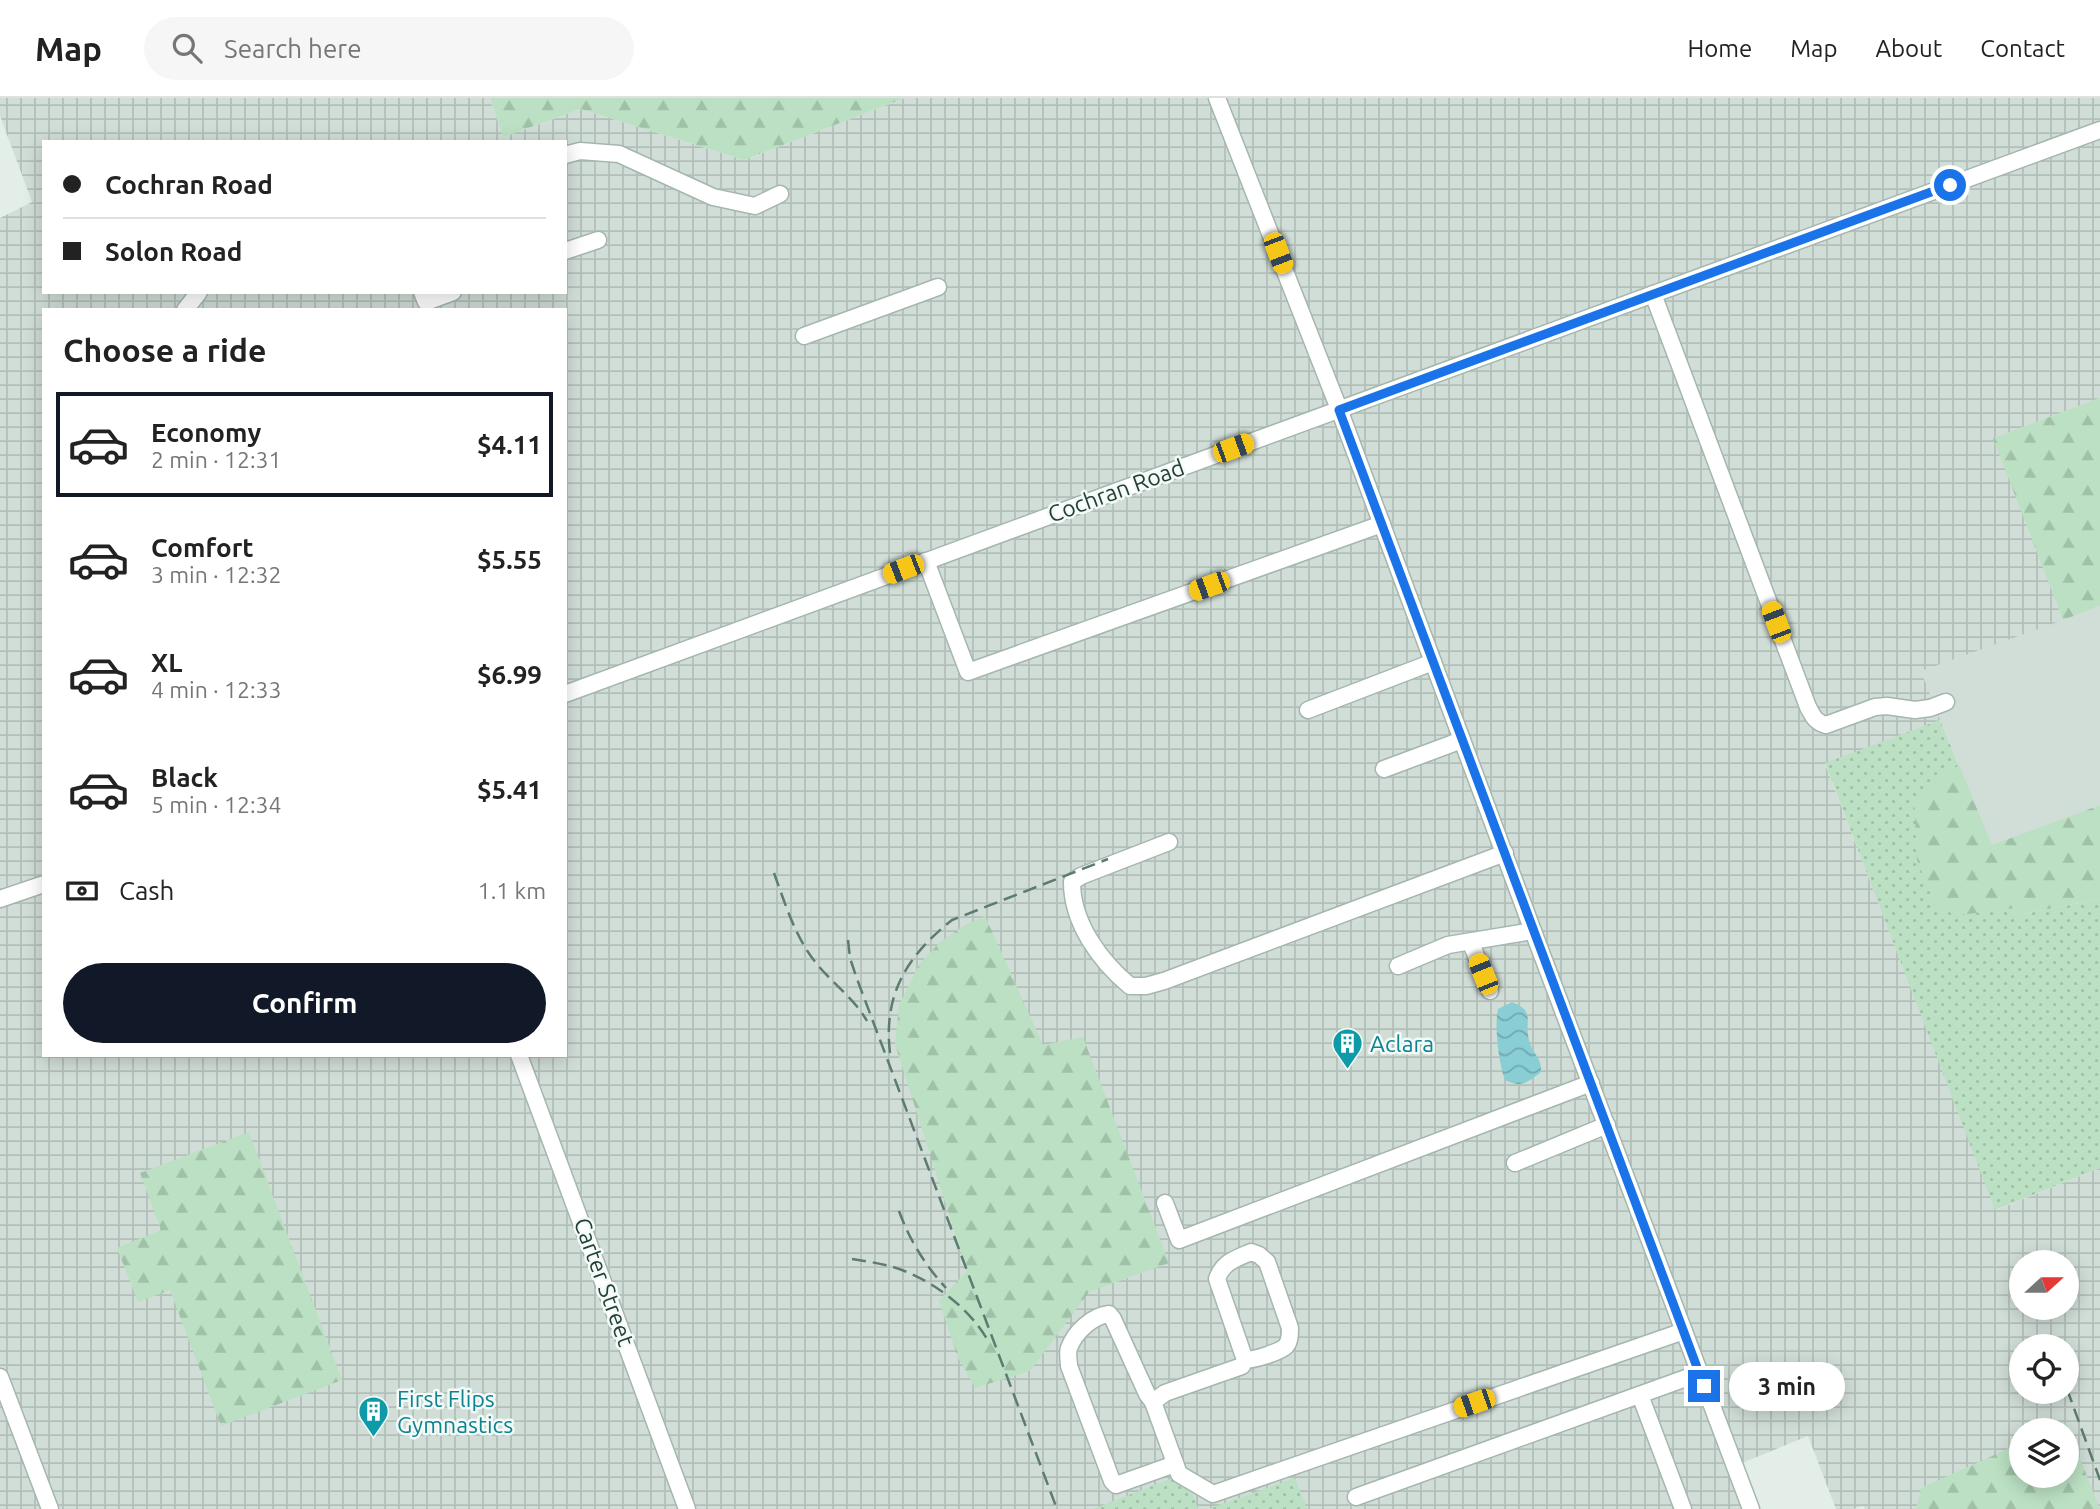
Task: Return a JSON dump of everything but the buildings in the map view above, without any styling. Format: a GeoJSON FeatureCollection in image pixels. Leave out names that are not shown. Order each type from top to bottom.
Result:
{"type":"FeatureCollection","features":[{"type":"Feature","properties":{"kind":"street"},"geometry":{"type":"LineString","coordinates":[[1217,98],[1339,410],[1751,1509]]}},
{"type":"Feature","properties":{"kind":"street","name":"Cochran Road"},"geometry":{"type":"LineString","coordinates":[[567,693],[2100,130]]}},
{"type":"Feature","properties":{"kind":"street"},"geometry":{"type":"LineString","coordinates":[[567,154],[580,151],[619,153],[713,197],[755,206],[780,194]]}},
{"type":"Feature","properties":{"kind":"street"},"geometry":{"type":"LineString","coordinates":[[567,250],[598,240]]}},
{"type":"Feature","properties":{"kind":"street"},"geometry":{"type":"LineString","coordinates":[[804,336],[938,287]]}},
{"type":"Feature","properties":{"kind":"street"},"geometry":{"type":"LineString","coordinates":[[187,308],[197,294]]}},
{"type":"Feature","properties":{"kind":"street"},"geometry":{"type":"LineString","coordinates":[[423,294],[426,302],[448,294]]}},
{"type":"Feature","properties":{"kind":"street"},"geometry":{"type":"LineString","coordinates":[[1653,294],[1808,707],[1815,719],[1826,725],[1875,707],[1915,710],[1946,702]]}},
{"type":"Feature","properties":{"kind":"street"},"geometry":{"type":"LineString","coordinates":[[926,561],[968,672],[1382,524]]}},
{"type":"Feature","properties":{"kind":"street"},"geometry":{"type":"LineString","coordinates":[[1308,710],[1433,662]]}},
{"type":"Feature","properties":{"kind":"street"},"geometry":{"type":"LineString","coordinates":[[1384,769],[1462,740]]}},
{"type":"Feature","properties":{"kind":"street"},"geometry":{"type":"LineString","coordinates":[[1169,842],[1081,876],[1072,882],[1080,922],[1087,938],[1120,978],[1130,986],[1146,986],[1164,981],[1505,853]]}},
{"type":"Feature","properties":{"kind":"street"},"geometry":{"type":"LineString","coordinates":[[0,900],[42,885]]}},
{"type":"Feature","properties":{"kind":"street"},"geometry":{"type":"LineString","coordinates":[[1398,966],[1448,945],[1533,931]]}},
{"type":"Feature","properties":{"kind":"street"},"geometry":{"type":"LineString","coordinates":[[1471,943],[1490,991]]}},
{"type":"Feature","properties":{"kind":"street","name":"Carter Street"},"geometry":{"type":"LineString","coordinates":[[520,1057],[687,1509]]}},
{"type":"Feature","properties":{"kind":"street"},"geometry":{"type":"LineString","coordinates":[[1166,1203],[1180,1240],[1591,1083]]}},
{"type":"Feature","properties":{"kind":"street"},"geometry":{"type":"LineString","coordinates":[[1515,1163],[1607,1125]]}},
{"type":"Feature","properties":{"kind":"street"},"geometry":{"type":"LineString","coordinates":[[1153,1402],[1165,1393],[1242,1366],[1245,1360],[1217,1279],[1220,1270],[1228,1261],[1251,1252],[1267,1262],[1290,1328],[1290,1336],[1284,1348],[1245,1360]]}},
{"type":"Feature","properties":{"kind":"street"},"geometry":{"type":"LineString","coordinates":[[1175,1464],[1116,1485],[1112,1481],[1069,1366],[1068,1351],[1077,1334],[1090,1322],[1109,1314],[1114,1319],[1153,1402],[1179,1474],[1213,1494],[1684,1331]]}},
{"type":"Feature","properties":{"kind":"street"},"geometry":{"type":"LineString","coordinates":[[1356,1497],[1700,1373]]}},
{"type":"Feature","properties":{"kind":"street"},"geometry":{"type":"LineString","coordinates":[[0,1377],[50,1509]]}},
{"type":"Feature","properties":{"kind":"street"},"geometry":{"type":"LineString","coordinates":[[1640,1395],[1683,1509]]}},
{"type":"Feature","properties":{"kind":"shaded area"},"geometry":{"type":"Polygon","coordinates":[[[0,98],[490,98],[503,137],[581,109],[744,160],[905,98],[2100,98],[2100,398],[1994,438],[2063,620],[1921,671],[1940,720],[1825,764],[1996,1210],[2100,1168],[2100,1509],[1865,1509],[1863,1506],[1836,1509],[1808,1436],[1735,1466],[1751,1509],[0,1509],[0,218],[32,202],[0,116],[0,98]]]}},
{"type":"Feature","properties":{"kind":"shaded area"},"geometry":{"type":"Polygon","coordinates":[[[2100,606],[2100,805],[1992,846],[1920,671],[2100,606]]]}},
{"type":"Feature","properties":{"kind":"green space"},"geometry":{"type":"Polygon","coordinates":[[[490,98],[905,98],[744,160],[581,109],[503,137],[490,98]]]}},
{"type":"Feature","properties":{"kind":"green space"},"geometry":{"type":"Polygon","coordinates":[[[2100,398],[2100,606],[2063,620],[1993,438],[2100,398]]]}},
{"type":"Feature","properties":{"kind":"green space"},"geometry":{"type":"Polygon","coordinates":[[[1940,720],[2018,915],[2100,899],[2100,1168],[1995,1210],[1825,763],[1940,720]]]}},
{"type":"Feature","properties":{"kind":"green space"},"geometry":{"type":"Polygon","coordinates":[[[1959,765],[1992,845],[2100,805],[2100,899],[2018,915],[2015,908],[1960,915],[1937,909],[1917,860],[1914,798],[1959,765]]]}},
{"type":"Feature","properties":{"kind":"green space"},"geometry":{"type":"Polygon","coordinates":[[[985,916],[1043,1045],[1083,1037],[1169,1263],[1089,1292],[1030,1371],[975,1388],[958,1358],[939,1301],[967,1271],[895,1044],[899,1005],[920,963],[940,942],[965,925],[985,916]]]}},
{"type":"Feature","properties":{"kind":"green space"},"geometry":{"type":"Polygon","coordinates":[[[249,1132],[342,1380],[221,1426],[170,1290],[138,1302],[117,1248],[161,1230],[140,1173],[249,1132]]]}},
{"type":"Feature","properties":{"kind":"green space"},"geometry":{"type":"Polygon","coordinates":[[[2009,1448],[2009,1488],[2079,1488],[2079,1456],[2100,1509],[1916,1509],[1921,1488],[2009,1448]]]}},
{"type":"Feature","properties":{"kind":"green space"},"geometry":{"type":"Polygon","coordinates":[[[1172,1478],[1190,1487],[1198,1509],[1093,1509],[1172,1478]]]}},
{"type":"Feature","properties":{"kind":"green space"},"geometry":{"type":"Polygon","coordinates":[[[1295,1478],[1307,1509],[1208,1509],[1295,1478]]]}},
{"type":"Feature","properties":{"kind":"water"},"geometry":{"type":"Polygon","coordinates":[[[1512,1002],[1527,1013],[1529,1040],[1541,1067],[1541,1072],[1520,1084],[1505,1080],[1498,1045],[1498,1009],[1512,1002]]]}},
{"type":"Feature","properties":{"kind":"railway"},"geometry":{"type":"LineString","coordinates":[[890,1053],[890,1012],[895,994],[911,962],[936,934],[952,920],[1108,859]]}},
{"type":"Feature","properties":{"kind":"railway"},"geometry":{"type":"LineString","coordinates":[[774,873],[802,942],[822,970],[856,1005],[867,1021]]}},
{"type":"Feature","properties":{"kind":"railway"},"geometry":{"type":"LineString","coordinates":[[848,940],[857,979],[1057,1509]]}},
{"type":"Feature","properties":{"kind":"railway"},"geometry":{"type":"LineString","coordinates":[[899,1211],[919,1252],[946,1288]]}},
{"type":"Feature","properties":{"kind":"railway"},"geometry":{"type":"LineString","coordinates":[[852,1259],[890,1266],[932,1285],[958,1304],[987,1339]]}},
{"type":"Feature","properties":{"kind":"railway"},"geometry":{"type":"LineString","coordinates":[[2072,1404],[2100,1480]]}},
{"type":"Feature","properties":{"kind":"place","name":"Aclara"},"geometry":{"type":"Point","coordinates":[1347,1071]}},
{"type":"Feature","properties":{"kind":"place","name":"First Flips Gymnastics"},"geometry":{"type":"Point","coordinates":[374,1439]}},
{"type":"Feature","properties":{"kind":"route"},"geometry":{"type":"LineString","coordinates":[[1704,1386],[1339,410],[1950,185]]}}]}
